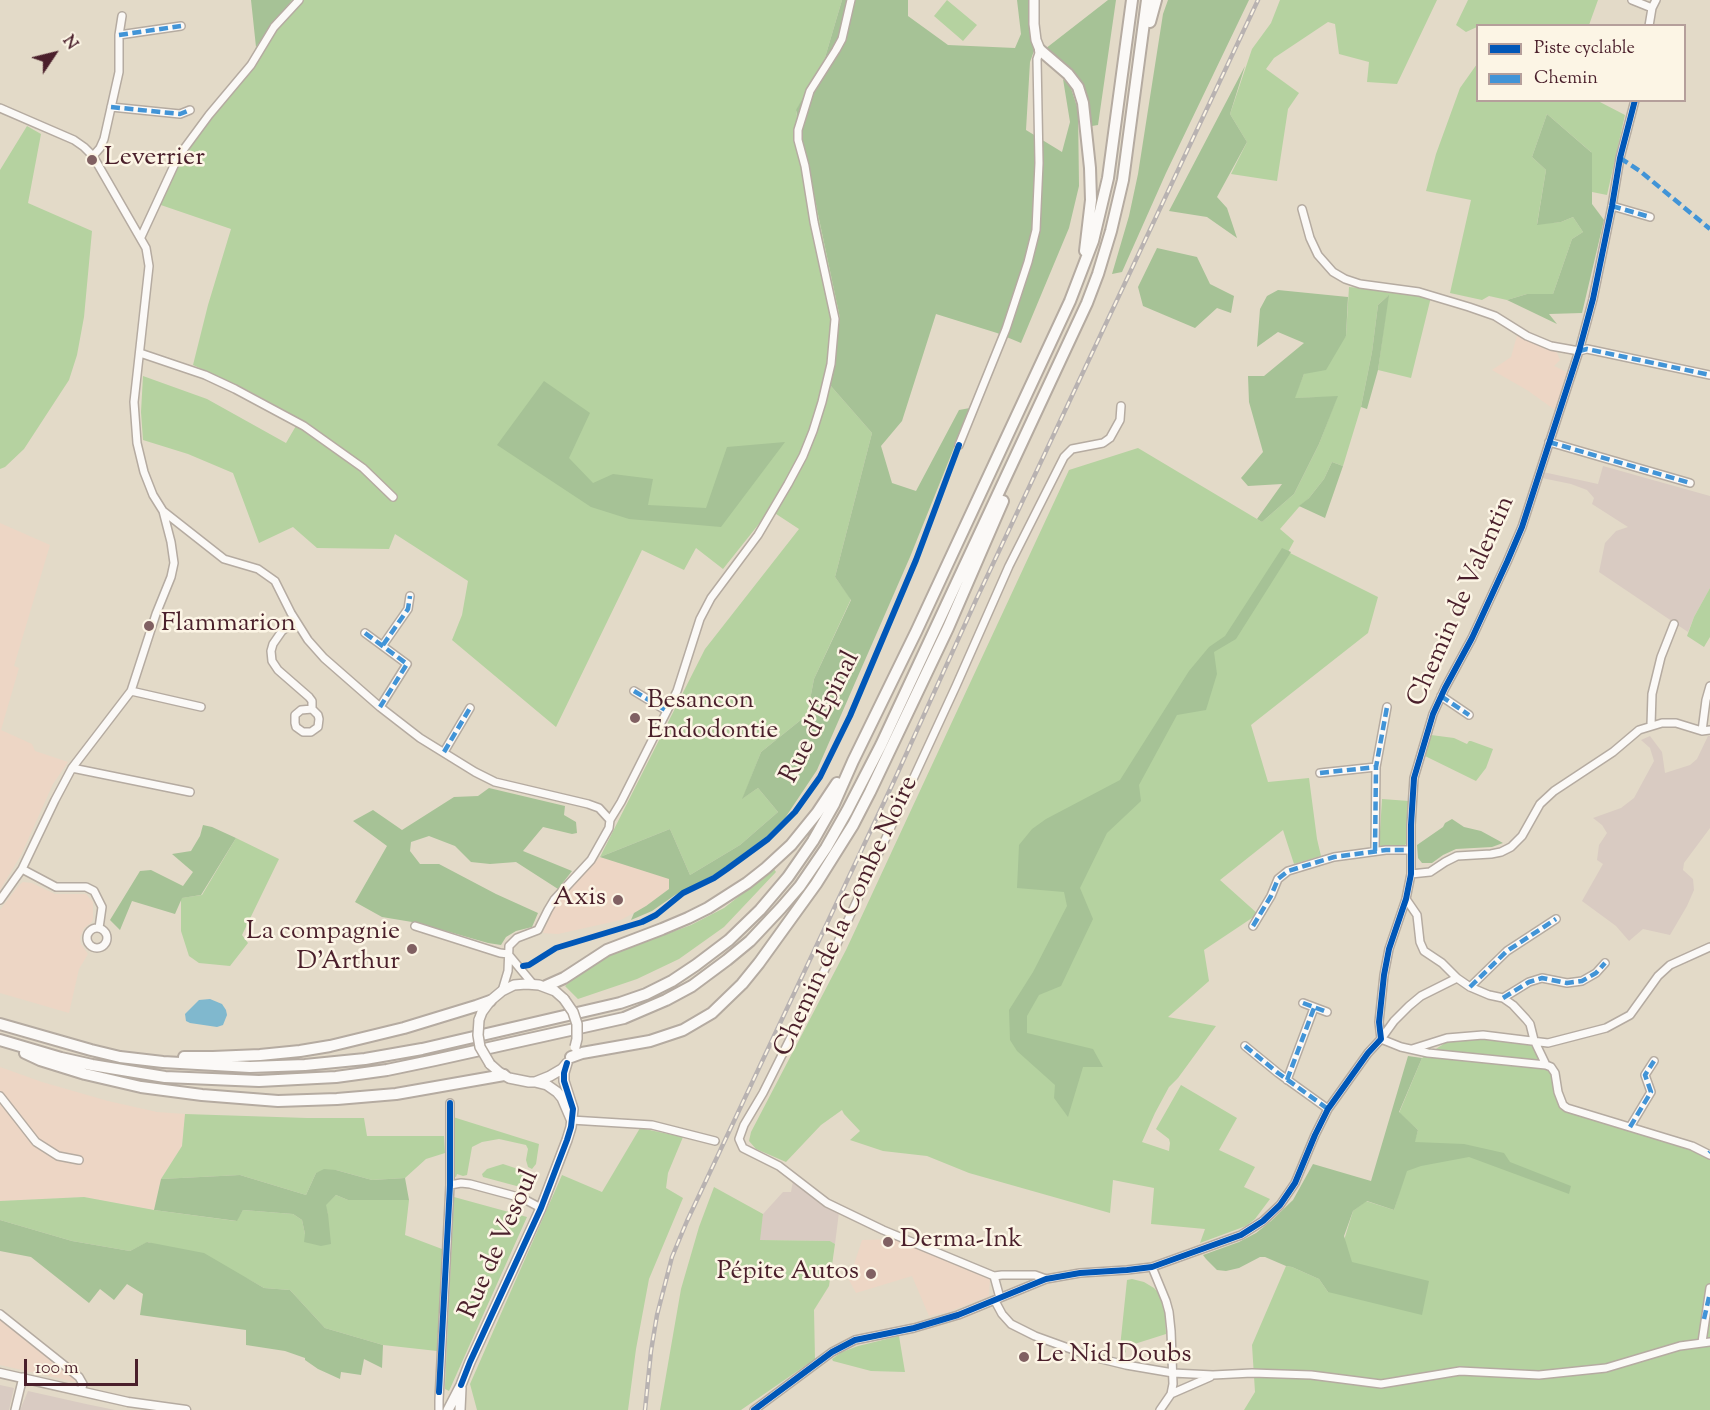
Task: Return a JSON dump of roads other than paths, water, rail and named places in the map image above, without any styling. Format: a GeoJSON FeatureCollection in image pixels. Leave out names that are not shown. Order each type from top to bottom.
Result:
{"type":"FeatureCollection","features":[{"type":"Feature","properties":{"kind":"highway"},"geometry":{"type":"LineString","coordinates":[[0,1024],[120,1057],[163,1062],[250,1068],[365,1059],[422,1049],[620,1004],[659,988],[696,965],[729,939],[770,899],[813,841],[834,804],[1070,301],[1096,231],[1108,178],[1132,0]]}},
{"type":"Feature","properties":{"kind":"highway"},"geometry":{"type":"LineString","coordinates":[[0,1040],[92,1065],[165,1077],[225,1081],[305,1080],[387,1070],[624,1018],[692,986],[727,960],[771,919],[800,886],[848,811],[1060,362],[1098,274],[1115,216],[1128,149],[1147,0]]}},
{"type":"Feature","properties":{"kind":"highway"},"geometry":{"type":"LineString","coordinates":[[1139,60],[1156,0]]}},
{"type":"Feature","properties":{"kind":"highway"},"geometry":{"type":"LineString","coordinates":[[1039,54],[1068,74],[1077,87],[1083,103],[1091,200],[1084,265]]}},
{"type":"Feature","properties":{"kind":"highway"},"geometry":{"type":"LineString","coordinates":[[571,1055],[650,1041],[697,1023],[712,1013],[742,984],[796,913],[853,825],[892,747],[948,628],[1039,421],[1060,362]]}},
{"type":"Feature","properties":{"kind":"highway"},"geometry":{"type":"LineString","coordinates":[[546,986],[564,978],[607,950],[708,908],[747,883],[799,836],[853,761]]}},
{"type":"Feature","properties":{"kind":"highway"},"geometry":{"type":"LineString","coordinates":[[91,1050],[180,1057],[300,1051],[364,1038],[490,1001]]}},
{"type":"Feature","properties":{"kind":"highway"},"geometry":{"type":"LineString","coordinates":[[0,1040],[40,1060],[115,1082],[172,1092],[240,1099],[278,1101],[367,1097],[416,1091],[504,1075]]}},
{"type":"Feature","properties":{"kind":"main road"},"geometry":{"type":"LineString","coordinates":[[1034,0],[1034,24],[1039,54]]}},
{"type":"Feature","properties":{"kind":"main road"},"geometry":{"type":"LineString","coordinates":[[532,983],[546,986],[564,999],[575,1017],[577,1039],[564,1073],[564,1081],[573,1109],[571,1120],[557,1092],[547,1085],[521,1082],[504,1075],[490,1064],[480,1047],[478,1035],[482,1012],[490,1001],[514,985],[532,983]]}},
{"type":"Feature","properties":{"kind":"main road"},"geometry":{"type":"LineString","coordinates":[[535,1082],[557,1072],[571,1055]]}},
{"type":"Feature","properties":{"kind":"main road","name":"Rue de Vesoul"},"geometry":{"type":"LineString","coordinates":[[448,1410],[541,1208],[567,1140],[571,1120]]}},
{"type":"Feature","properties":{"kind":"main road","name":"Rue de Vesoul"},"geometry":{"type":"LineString","coordinates":[[460,1410],[461,1385]]}},
{"type":"Feature","properties":{"kind":"street"},"geometry":{"type":"LineString","coordinates":[[141,237],[178,157],[250,65],[274,27],[299,0]]}},
{"type":"Feature","properties":{"kind":"street"},"geometry":{"type":"LineString","coordinates":[[502,991],[508,971],[509,946],[512,942],[538,930],[554,900],[591,860],[667,711],[683,674],[700,619],[716,591],[758,535],[802,456],[813,431],[831,364],[836,318],[814,222],[798,130],[810,91],[842,39],[851,0]]}},
{"type":"Feature","properties":{"kind":"street"},"geometry":{"type":"LineString","coordinates":[[1632,0],[1652,8]]}},
{"type":"Feature","properties":{"kind":"street"},"geometry":{"type":"LineString","coordinates":[[1649,24],[1656,0]]}},
{"type":"Feature","properties":{"kind":"street"},"geometry":{"type":"LineString","coordinates":[[93,156],[104,139],[119,72],[119,35],[122,16]]}},
{"type":"Feature","properties":{"kind":"street"},"geometry":{"type":"LineString","coordinates":[[119,35],[181,26]]}},
{"type":"Feature","properties":{"kind":"street"},"geometry":{"type":"LineString","coordinates":[[958,445],[1014,308],[1036,230],[1039,163],[1039,54]]}},
{"type":"Feature","properties":{"kind":"street","name":"Chemin de Valentin"},"geometry":{"type":"LineString","coordinates":[[1381,1039],[1384,975],[1411,874],[1414,778],[1433,714],[1472,638],[1522,527],[1579,351],[1593,300],[1620,158],[1634,102]]}},
{"type":"Feature","properties":{"kind":"street"},"geometry":{"type":"LineString","coordinates":[[111,107],[180,114],[190,110]]}},
{"type":"Feature","properties":{"kind":"street"},"geometry":{"type":"LineString","coordinates":[[0,108],[74,140],[84,147],[93,156],[146,248],[149,266],[134,402],[137,443],[144,472],[163,512],[174,563],[131,691],[72,768],[22,869],[0,900]]}},
{"type":"Feature","properties":{"kind":"street"},"geometry":{"type":"LineString","coordinates":[[1612,206],[1650,217]]}},
{"type":"Feature","properties":{"kind":"street"},"geometry":{"type":"LineString","coordinates":[[1302,209],[1310,238],[1318,255],[1333,272],[1345,279],[1360,284],[1419,292],[1468,306],[1495,316],[1527,336],[1551,346],[1579,351],[1587,349],[1710,375]]}},
{"type":"Feature","properties":{"kind":"street"},"geometry":{"type":"LineString","coordinates":[[140,353],[205,375],[304,426],[363,468],[393,497]]}},
{"type":"Feature","properties":{"kind":"street","name":"Chemin de la Combe Noire"},"geometry":{"type":"LineString","coordinates":[[1046,1279],[1035,1275],[994,1276],[883,1230],[827,1203],[778,1166],[743,1148],[739,1139],[744,1125],[763,1093],[830,959],[1009,566],[1064,457],[1072,449],[1103,443],[1110,438],[1120,420],[1120,406]]}},
{"type":"Feature","properties":{"kind":"street"},"geometry":{"type":"LineString","coordinates":[[1548,442],[1690,483]]}},
{"type":"Feature","properties":{"kind":"street"},"geometry":{"type":"LineString","coordinates":[[163,512],[224,559],[258,569],[275,581],[308,640],[324,658],[420,738],[495,782],[588,804],[599,808],[610,820]]}},
{"type":"Feature","properties":{"kind":"street"},"geometry":{"type":"LineString","coordinates":[[382,645],[408,609],[410,597]]}},
{"type":"Feature","properties":{"kind":"street"},"geometry":{"type":"LineString","coordinates":[[296,621],[282,631],[273,644],[272,661],[278,670],[309,697],[312,701],[312,709]]}},
{"type":"Feature","properties":{"kind":"street"},"geometry":{"type":"LineString","coordinates":[[1652,725],[1652,694],[1661,657],[1674,624]]}},
{"type":"Feature","properties":{"kind":"street"},"geometry":{"type":"LineString","coordinates":[[365,633],[406,664],[380,707]]}},
{"type":"Feature","properties":{"kind":"street"},"geometry":{"type":"LineString","coordinates":[[1411,874],[1430,872],[1457,856],[1491,854],[1511,847],[1522,836],[1540,804],[1554,791],[1613,752],[1639,730],[1662,723],[1676,723],[1706,730],[1706,700],[1710,686]]}},
{"type":"Feature","properties":{"kind":"street"},"geometry":{"type":"LineString","coordinates":[[131,691],[201,707]]}},
{"type":"Feature","properties":{"kind":"street"},"geometry":{"type":"LineString","coordinates":[[634,691],[667,711]]}},
{"type":"Feature","properties":{"kind":"street"},"geometry":{"type":"LineString","coordinates":[[1442,696],[1469,715]]}},
{"type":"Feature","properties":{"kind":"street","name":"Chemin de Valentin"},"geometry":{"type":"LineString","coordinates":[[1375,851],[1376,767],[1387,707]]}},
{"type":"Feature","properties":{"kind":"street"},"geometry":{"type":"LineString","coordinates":[[444,752],[470,708]]}},
{"type":"Feature","properties":{"kind":"street"},"geometry":{"type":"LineString","coordinates":[[1320,773],[1376,767]]}},
{"type":"Feature","properties":{"kind":"street"},"geometry":{"type":"LineString","coordinates":[[72,768],[190,792]]}},
{"type":"Feature","properties":{"kind":"street"},"geometry":{"type":"LineString","coordinates":[[1253,926],[1271,896],[1278,879],[1288,871],[1334,857],[1375,851],[1411,850]]}},
{"type":"Feature","properties":{"kind":"street"},"geometry":{"type":"LineString","coordinates":[[22,869],[56,887],[86,887],[94,891],[102,907],[99,928]]}},
{"type":"Feature","properties":{"kind":"street"},"geometry":{"type":"LineString","coordinates":[[1406,899],[1417,915],[1421,946],[1424,951],[1470,987],[1503,998],[1514,1005],[1533,1031],[1534,1040],[1546,1065]]}},
{"type":"Feature","properties":{"kind":"street"},"geometry":{"type":"LineString","coordinates":[[1470,987],[1507,951],[1556,919]]}},
{"type":"Feature","properties":{"kind":"street"},"geometry":{"type":"LineString","coordinates":[[415,926],[508,954],[532,983]]}},
{"type":"Feature","properties":{"kind":"street"},"geometry":{"type":"LineString","coordinates":[[1412,1049],[1447,1038],[1483,1035],[1548,1043],[1606,1028],[1630,1016],[1658,976],[1670,966],[1710,946]]}},
{"type":"Feature","properties":{"kind":"street"},"geometry":{"type":"LineString","coordinates":[[1503,998],[1529,982],[1542,978],[1567,983],[1582,981],[1605,963]]}},
{"type":"Feature","properties":{"kind":"street"},"geometry":{"type":"LineString","coordinates":[[754,1410],[832,1352],[864,1337],[914,1328],[949,1318],[1046,1279],[1080,1273],[1152,1267],[1241,1235],[1263,1221],[1280,1206],[1295,1183],[1328,1109],[1394,1021],[1409,1006],[1429,992],[1457,978]]}},
{"type":"Feature","properties":{"kind":"street"},"geometry":{"type":"LineString","coordinates":[[1303,1003],[1327,1012]]}},
{"type":"Feature","properties":{"kind":"street"},"geometry":{"type":"LineString","coordinates":[[1287,1080],[1314,1008]]}},
{"type":"Feature","properties":{"kind":"street"},"geometry":{"type":"LineString","coordinates":[[1381,1039],[1401,1047],[1428,1053],[1546,1065],[1551,1067],[1555,1073],[1560,1101],[1567,1108],[1630,1126],[1710,1154]]}},
{"type":"Feature","properties":{"kind":"street"},"geometry":{"type":"LineString","coordinates":[[1245,1046],[1328,1109]]}},
{"type":"Feature","properties":{"kind":"street"},"geometry":{"type":"LineString","coordinates":[[1630,1126],[1651,1092],[1645,1075],[1654,1061]]}},
{"type":"Feature","properties":{"kind":"street"},"geometry":{"type":"LineString","coordinates":[[0,1096],[36,1142],[58,1156],[79,1160]]}},
{"type":"Feature","properties":{"kind":"street"},"geometry":{"type":"LineString","coordinates":[[440,1410],[450,1185],[450,1103]]}},
{"type":"Feature","properties":{"kind":"street"},"geometry":{"type":"LineString","coordinates":[[571,1120],[652,1125],[715,1141]]}},
{"type":"Feature","properties":{"kind":"street","name":"Rue de Vesoul"},"geometry":{"type":"LineString","coordinates":[[450,1185],[470,1184],[522,1198],[541,1208]]}},
{"type":"Feature","properties":{"kind":"street"},"geometry":{"type":"LineString","coordinates":[[1152,1267],[1169,1312],[1173,1373],[1171,1394],[1160,1410]]}},
{"type":"Feature","properties":{"kind":"street"},"geometry":{"type":"LineString","coordinates":[[994,1276],[1002,1314],[1011,1324],[1035,1336],[1093,1357],[1173,1373],[1311,1375],[1381,1383],[1460,1371],[1539,1375],[1606,1368],[1649,1354],[1706,1342],[1710,1288]]}},
{"type":"Feature","properties":{"kind":"street"},"geometry":{"type":"LineString","coordinates":[[0,1314],[79,1377],[82,1384],[81,1391]]}},
{"type":"Feature","properties":{"kind":"street"},"geometry":{"type":"LineString","coordinates":[[0,1373],[128,1402],[186,1410]]}},
{"type":"Feature","properties":{"kind":"street"},"geometry":{"type":"LineString","coordinates":[[1171,1394],[1213,1375]]}},
{"type":"Feature","properties":{"kind":"street"},"geometry":{"type":"LineString","coordinates":[[15,1410],[23,1377]]}},
{"type":"Feature","properties":{"kind":"street"},"geometry":{"type":"LineString","coordinates":[[439,1392],[450,1397],[455,1396]]}},
{"type":"Feature","properties":{"kind":"water"},"geometry":{"type":"Polygon","coordinates":[[[210,999],[222,1004],[226,1010],[227,1015],[223,1025],[217,1027],[186,1021],[185,1014],[199,1000],[210,999]]]}},
{"type":"Feature","properties":{"kind":"railway"},"geometry":{"type":"LineString","coordinates":[[645,1410],[657,1315],[672,1257],[687,1221],[1258,0]]}},
{"type":"Feature","properties":{"kind":"place","name":"Leverrier"},"geometry":{"type":"Point","coordinates":[92,160]}},
{"type":"Feature","properties":{"kind":"place","name":"Flammarion"},"geometry":{"type":"Point","coordinates":[149,626]}},
{"type":"Feature","properties":{"kind":"place","name":"Besancon Endodontie"},"geometry":{"type":"Point","coordinates":[635,718]}},
{"type":"Feature","properties":{"kind":"place","name":"Axis"},"geometry":{"type":"Point","coordinates":[618,900]}},
{"type":"Feature","properties":{"kind":"place","name":"La compagnie D'Arthur"},"geometry":{"type":"Point","coordinates":[412,949]}},
{"type":"Feature","properties":{"kind":"place","name":"Derma-Ink"},"geometry":{"type":"Point","coordinates":[888,1242]}},
{"type":"Feature","properties":{"kind":"place","name":"Pépite Autos"},"geometry":{"type":"Point","coordinates":[871,1274]}},
{"type":"Feature","properties":{"kind":"place","name":"Le Nid Doubs"},"geometry":{"type":"Point","coordinates":[1024,1357]}}]}
